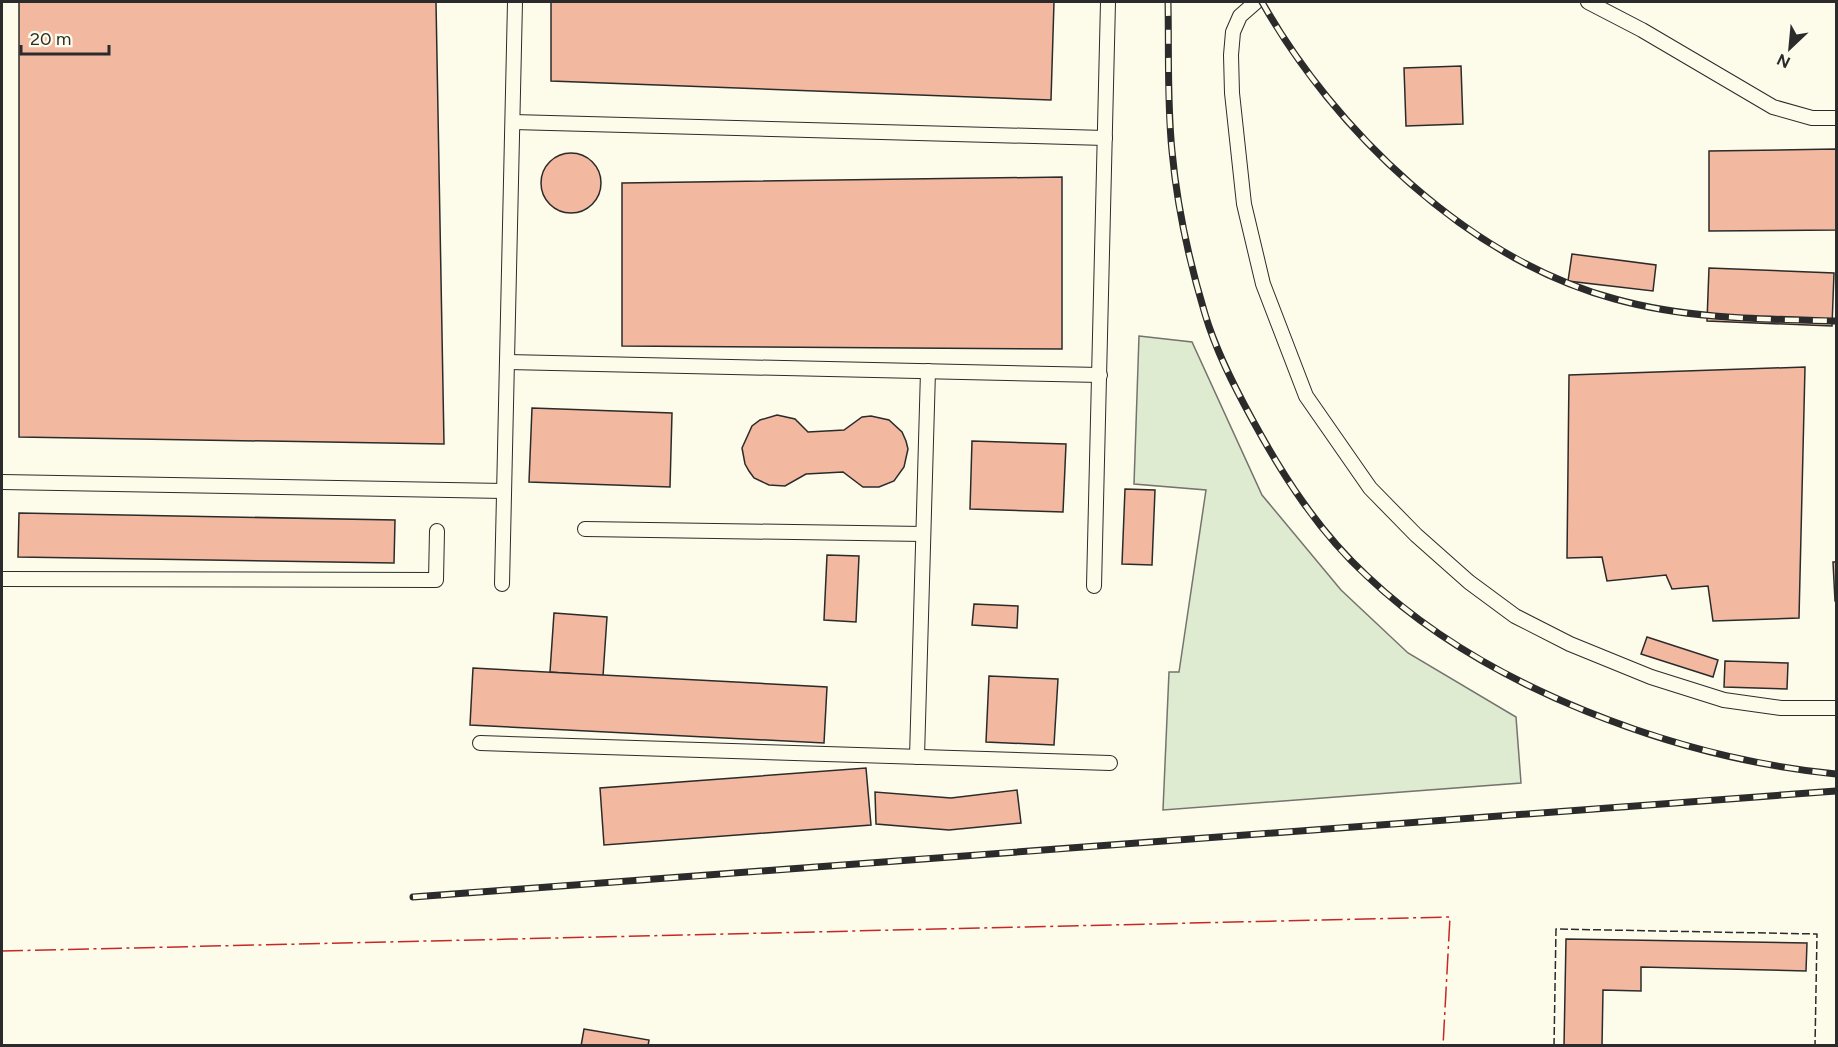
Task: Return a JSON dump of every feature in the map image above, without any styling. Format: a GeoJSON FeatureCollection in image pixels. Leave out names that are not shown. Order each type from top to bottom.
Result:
{"type":"FeatureCollection","features":[{"type":"Feature","properties":{"kind":"lane"},"geometry":{"type":"LineString","coordinates":[[502,584],[515,2]]}},
{"type":"Feature","properties":{"kind":"lane"},"geometry":{"type":"LineString","coordinates":[[1094,586],[1108,2]]}},
{"type":"Feature","properties":{"kind":"lane"},"geometry":{"type":"LineString","coordinates":[[1256,2],[1240,16],[1233,32],[1231,55],[1232,93],[1244,204],[1263,284],[1306,396],[1370,488],[1416,536],[1469,582],[1515,616],[1570,645],[1651,677],[1724,700],[1781,708],[1836,708]]}},
{"type":"Feature","properties":{"kind":"lane"},"geometry":{"type":"LineString","coordinates":[[1588,2],[1642,30],[1773,107],[1812,118],[1836,118]]}},
{"type":"Feature","properties":{"kind":"lane"},"geometry":{"type":"LineString","coordinates":[[513,122],[1104,138]]}},
{"type":"Feature","properties":{"kind":"lane"},"geometry":{"type":"LineString","coordinates":[[507,362],[1100,375]]}},
{"type":"Feature","properties":{"kind":"lane"},"geometry":{"type":"LineString","coordinates":[[917,757],[928,371]]}},
{"type":"Feature","properties":{"kind":"lane"},"geometry":{"type":"LineString","coordinates":[[2,482],[504,491]]}},
{"type":"Feature","properties":{"kind":"lane"},"geometry":{"type":"LineString","coordinates":[[585,529],[923,534]]}},
{"type":"Feature","properties":{"kind":"lane"},"geometry":{"type":"LineString","coordinates":[[2,579],[436,580],[437,531]]}},
{"type":"Feature","properties":{"kind":"lane"},"geometry":{"type":"LineString","coordinates":[[480,743],[1110,763]]}},
{"type":"Feature","properties":{"kind":"green space"},"geometry":{"type":"Polygon","coordinates":[[[1139,336],[1192,342],[1262,495],[1341,590],[1408,653],[1516,717],[1521,783],[1163,810],[1169,672],[1179,672],[1206,490],[1134,484],[1139,336]]]}},
{"type":"Feature","properties":{"kind":"building"},"geometry":{"type":"Polygon","coordinates":[[[19,2],[436,2],[444,444],[19,437],[19,2]]]}},
{"type":"Feature","properties":{"kind":"building"},"geometry":{"type":"Polygon","coordinates":[[[551,2],[1054,2],[1051,100],[551,81],[551,2]]]}},
{"type":"Feature","properties":{"kind":"building"},"geometry":{"type":"Polygon","coordinates":[[[1461,66],[1463,124],[1406,126],[1404,68],[1461,66]]]}},
{"type":"Feature","properties":{"kind":"building"},"geometry":{"type":"Polygon","coordinates":[[[1836,149],[1836,230],[1709,231],[1709,151],[1836,149]]]}},
{"type":"Feature","properties":{"kind":"building"},"geometry":{"type":"Polygon","coordinates":[[[571,153],[588,158],[596,166],[601,183],[596,200],[588,208],[571,213],[554,208],[546,200],[541,183],[546,166],[554,158],[571,153]]]}},
{"type":"Feature","properties":{"kind":"building"},"geometry":{"type":"Polygon","coordinates":[[[1062,177],[1062,349],[622,346],[622,183],[1062,177]]]}},
{"type":"Feature","properties":{"kind":"building"},"geometry":{"type":"Polygon","coordinates":[[[1572,254],[1656,265],[1653,291],[1568,281],[1572,254]]]}},
{"type":"Feature","properties":{"kind":"building"},"geometry":{"type":"Polygon","coordinates":[[[1709,268],[1834,273],[1832,326],[1707,321],[1709,268]]]}},
{"type":"Feature","properties":{"kind":"building"},"geometry":{"type":"Polygon","coordinates":[[[1805,367],[1799,618],[1713,621],[1708,586],[1672,589],[1666,575],[1607,581],[1602,557],[1567,558],[1569,375],[1805,367]]]}},
{"type":"Feature","properties":{"kind":"building"},"geometry":{"type":"Polygon","coordinates":[[[532,408],[672,413],[670,487],[529,482],[532,408]]]}},
{"type":"Feature","properties":{"kind":"building"},"geometry":{"type":"Polygon","coordinates":[[[777,415],[795,419],[808,432],[844,430],[862,417],[871,416],[889,420],[902,432],[906,441],[908,449],[904,467],[894,481],[879,487],[863,487],[843,472],[806,474],[785,486],[769,485],[754,478],[745,464],[742,448],[752,426],[760,420],[777,415]]]}},
{"type":"Feature","properties":{"kind":"building"},"geometry":{"type":"Polygon","coordinates":[[[972,441],[1066,444],[1063,512],[970,509],[972,441]]]}},
{"type":"Feature","properties":{"kind":"building"},"geometry":{"type":"Polygon","coordinates":[[[1125,489],[1155,490],[1152,565],[1122,564],[1125,489]]]}},
{"type":"Feature","properties":{"kind":"building"},"geometry":{"type":"Polygon","coordinates":[[[19,513],[395,520],[394,563],[18,557],[19,513]]]}},
{"type":"Feature","properties":{"kind":"building"},"geometry":{"type":"Polygon","coordinates":[[[827,555],[859,556],[856,622],[824,620],[827,555]]]}},
{"type":"Feature","properties":{"kind":"building"},"geometry":{"type":"Polygon","coordinates":[[[1833,562],[1836,562],[1836,601],[1835,601],[1833,562]]]}},
{"type":"Feature","properties":{"kind":"building"},"geometry":{"type":"Polygon","coordinates":[[[974,604],[1018,606],[1017,628],[972,625],[974,604]]]}},
{"type":"Feature","properties":{"kind":"building"},"geometry":{"type":"Polygon","coordinates":[[[554,613],[607,617],[603,676],[550,672],[554,613]]]}},
{"type":"Feature","properties":{"kind":"building"},"geometry":{"type":"Polygon","coordinates":[[[1647,637],[1718,660],[1713,677],[1641,654],[1647,637]]]}},
{"type":"Feature","properties":{"kind":"building"},"geometry":{"type":"Polygon","coordinates":[[[1725,661],[1788,663],[1787,689],[1724,687],[1725,661]]]}},
{"type":"Feature","properties":{"kind":"building"},"geometry":{"type":"Polygon","coordinates":[[[473,668],[827,687],[824,743],[470,725],[473,668]]]}},
{"type":"Feature","properties":{"kind":"building"},"geometry":{"type":"Polygon","coordinates":[[[989,676],[1058,679],[1054,745],[986,742],[989,676]]]}},
{"type":"Feature","properties":{"kind":"building"},"geometry":{"type":"Polygon","coordinates":[[[866,768],[871,825],[604,845],[600,788],[866,768]]]}},
{"type":"Feature","properties":{"kind":"building"},"geometry":{"type":"Polygon","coordinates":[[[1017,790],[1021,823],[949,830],[876,824],[875,792],[951,798],[1017,790]]]}},
{"type":"Feature","properties":{"kind":"building"},"geometry":{"type":"Polygon","coordinates":[[[1566,939],[1807,943],[1806,971],[1641,967],[1641,991],[1603,990],[1602,1046],[1564,1046],[1566,939]]]}},
{"type":"Feature","properties":{"kind":"building"},"geometry":{"type":"Polygon","coordinates":[[[584,1029],[649,1040],[648,1046],[581,1046],[584,1029]]]}},
{"type":"Feature","properties":{"kind":"railway"},"geometry":{"type":"LineString","coordinates":[[1168,2],[1169,114],[1174,172],[1184,233],[1205,314],[1226,368],[1264,440],[1289,482],[1333,541],[1367,576],[1414,616],[1468,652],[1525,684],[1586,711],[1648,734],[1712,752],[1836,774]]}},
{"type":"Feature","properties":{"kind":"railway"},"geometry":{"type":"LineString","coordinates":[[1262,2],[1292,50],[1327,97],[1367,142],[1411,184],[1458,222],[1508,254],[1561,280],[1642,306],[1725,317],[1836,321]]}},
{"type":"Feature","properties":{"kind":"railway"},"geometry":{"type":"LineString","coordinates":[[413,897],[1836,791]]}},
{"type":"Feature","properties":{"kind":"fence"},"geometry":{"type":"LineString","coordinates":[[1554,1046],[1556,929],[1817,934],[1815,1046]]}},
{"type":"Feature","properties":{"kind":"power"},"geometry":{"type":"LineString","coordinates":[[2,951],[1450,917],[1443,1046]]}}]}
